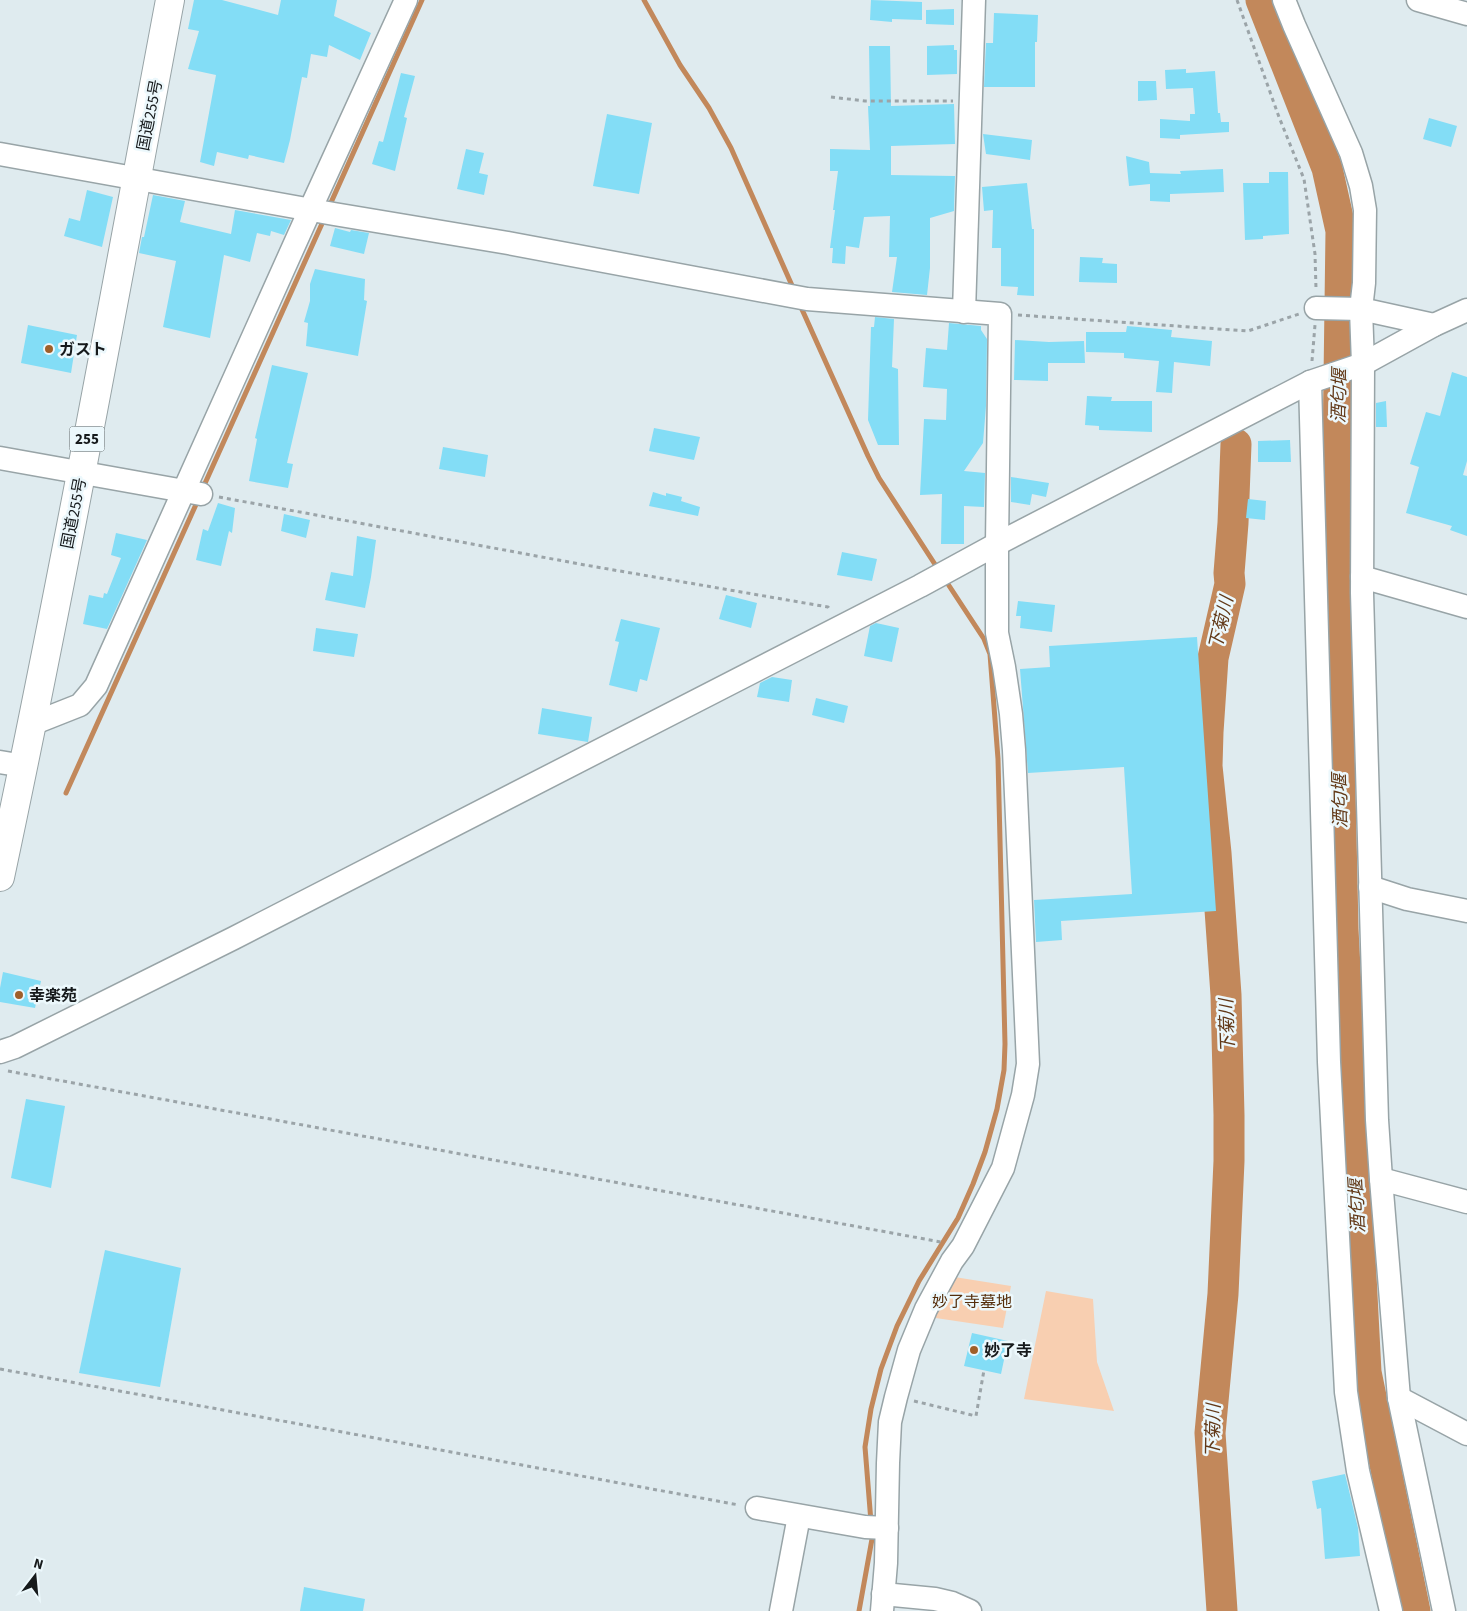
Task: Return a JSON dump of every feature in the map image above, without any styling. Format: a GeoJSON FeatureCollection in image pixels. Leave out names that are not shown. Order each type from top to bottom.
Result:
{"type":"FeatureCollection","features":[{"type":"Feature","properties":{"kind":"highway","name":"国道255号"},"geometry":{"type":"LineString","coordinates":[[0,877],[12,764],[32,724],[170,0]]}},
{"type":"Feature","properties":{"kind":"street"},"geometry":{"type":"LineString","coordinates":[[32,724],[80,705],[96,686],[190,492],[310,210],[406,0]]}},
{"type":"Feature","properties":{"kind":"street"},"geometry":{"type":"LineString","coordinates":[[964,312],[974,0]]}},
{"type":"Feature","properties":{"kind":"street"},"geometry":{"type":"LineString","coordinates":[[1284,0],[1351,153],[1361,186],[1365,210],[1364,283],[1361,309],[1363,364],[1362,577],[1380,1179],[1400,1398],[1444,1611]]}},
{"type":"Feature","properties":{"kind":"street"},"geometry":{"type":"LineString","coordinates":[[1418,0],[1467,14]]}},
{"type":"Feature","properties":{"kind":"street"},"geometry":{"type":"LineString","coordinates":[[0,154],[310,210],[518,245],[807,299],[1000,314],[997,633],[1004,667],[1014,750],[1028,1064],[1023,1095],[1003,1168],[926,1309],[909,1350],[890,1422],[888,1463],[878,1527],[886,1563],[882,1602],[944,1601],[952,1602],[970,1611]]}},
{"type":"Feature","properties":{"kind":"street"},"geometry":{"type":"LineString","coordinates":[[1316,308],[1361,309],[1434,325]]}},
{"type":"Feature","properties":{"kind":"street"},"geometry":{"type":"LineString","coordinates":[[0,1052],[15,1047],[234,938],[920,586],[997,544],[1311,382],[1363,364],[1434,325],[1463,315]]}},
{"type":"Feature","properties":{"kind":"street"},"geometry":{"type":"LineString","coordinates":[[1311,382],[1329,1062],[1346,1392],[1358,1471],[1391,1611]]}},
{"type":"Feature","properties":{"kind":"street"},"geometry":{"type":"LineString","coordinates":[[0,458],[190,492]]}},
{"type":"Feature","properties":{"kind":"street"},"geometry":{"type":"LineString","coordinates":[[1362,577],[1467,607]]}},
{"type":"Feature","properties":{"kind":"street"},"geometry":{"type":"LineString","coordinates":[[1370,887],[1407,899],[1467,911]]}},
{"type":"Feature","properties":{"kind":"street"},"geometry":{"type":"LineString","coordinates":[[1380,1179],[1467,1202]]}},
{"type":"Feature","properties":{"kind":"street"},"geometry":{"type":"LineString","coordinates":[[1400,1398],[1467,1434]]}},
{"type":"Feature","properties":{"kind":"street"},"geometry":{"type":"LineString","coordinates":[[757,1508],[798,1516],[878,1527]]}},
{"type":"Feature","properties":{"kind":"street"},"geometry":{"type":"LineString","coordinates":[[781,1611],[798,1516]]}},
{"type":"Feature","properties":{"kind":"path"},"geometry":{"type":"LineString","coordinates":[[1237,0],[1279,117],[1304,179],[1315,254],[1316,308],[1311,382]]}},
{"type":"Feature","properties":{"kind":"path"},"geometry":{"type":"LineString","coordinates":[[831,97],[865,101],[971,101]]}},
{"type":"Feature","properties":{"kind":"path"},"geometry":{"type":"LineString","coordinates":[[1000,314],[1248,331],[1316,308]]}},
{"type":"Feature","properties":{"kind":"path"},"geometry":{"type":"LineString","coordinates":[[190,492],[575,563],[828,607],[843,625]]}},
{"type":"Feature","properties":{"kind":"path"},"geometry":{"type":"LineString","coordinates":[[0,1069],[962,1246]]}},
{"type":"Feature","properties":{"kind":"path"},"geometry":{"type":"LineString","coordinates":[[0,1369],[757,1508]]}},
{"type":"Feature","properties":{"kind":"path"},"geometry":{"type":"LineString","coordinates":[[896,1397],[976,1416],[984,1370]]}},
{"type":"Feature","properties":{"kind":"green space","name":"妙了寺墓地"},"geometry":{"type":"Polygon","coordinates":[[[948,1276],[1011,1286],[1003,1328],[929,1317],[948,1276]]]}},
{"type":"Feature","properties":{"kind":"green space"},"geometry":{"type":"Polygon","coordinates":[[[1046,1291],[1093,1299],[1097,1362],[1114,1411],[1024,1399],[1046,1291]]]}},
{"type":"Feature","properties":{"kind":"building"},"geometry":{"type":"Polygon","coordinates":[[[194,0],[222,0],[278,15],[281,0],[337,0],[334,16],[371,33],[360,60],[329,45],[327,57],[311,54],[307,78],[302,77],[284,163],[249,155],[248,159],[217,152],[214,166],[200,162],[216,75],[188,69],[199,31],[188,29],[194,0]]]}},
{"type":"Feature","properties":{"kind":"building"},"geometry":{"type":"Polygon","coordinates":[[[871,0],[922,2],[922,20],[892,19],[892,22],[870,20],[871,0]]]}},
{"type":"Feature","properties":{"kind":"building"},"geometry":{"type":"Polygon","coordinates":[[[954,9],[954,25],[926,24],[926,10],[954,9]]]}},
{"type":"Feature","properties":{"kind":"building"},"geometry":{"type":"Polygon","coordinates":[[[994,13],[1038,15],[1037,42],[1035,42],[1035,87],[984,87],[986,43],[993,43],[994,13]]]}},
{"type":"Feature","properties":{"kind":"building"},"geometry":{"type":"Polygon","coordinates":[[[954,45],[954,50],[957,50],[957,74],[927,75],[927,46],[954,45]]]}},
{"type":"Feature","properties":{"kind":"building"},"geometry":{"type":"Polygon","coordinates":[[[869,46],[890,46],[891,106],[954,104],[955,144],[891,146],[891,175],[955,176],[954,211],[930,218],[930,268],[927,295],[892,292],[897,257],[889,257],[890,216],[864,217],[859,248],[846,246],[845,264],[832,263],[833,248],[830,248],[838,171],[830,171],[830,149],[870,150],[868,106],[870,106],[869,46]]]}},
{"type":"Feature","properties":{"kind":"building"},"geometry":{"type":"Polygon","coordinates":[[[1186,69],[1186,73],[1215,71],[1218,113],[1220,113],[1221,122],[1229,122],[1229,132],[1180,135],[1180,139],[1160,138],[1160,119],[1190,121],[1190,114],[1195,114],[1193,88],[1166,89],[1165,70],[1186,69]]]}},
{"type":"Feature","properties":{"kind":"building"},"geometry":{"type":"Polygon","coordinates":[[[401,73],[415,76],[404,117],[407,118],[395,171],[372,164],[379,141],[383,142],[401,73]]]}},
{"type":"Feature","properties":{"kind":"building"},"geometry":{"type":"Polygon","coordinates":[[[1138,81],[1156,81],[1157,100],[1138,101],[1138,81]]]}},
{"type":"Feature","properties":{"kind":"building"},"geometry":{"type":"Polygon","coordinates":[[[607,114],[652,123],[639,194],[593,186],[607,114]]]}},
{"type":"Feature","properties":{"kind":"building"},"geometry":{"type":"Polygon","coordinates":[[[1429,118],[1457,126],[1451,147],[1423,139],[1429,118]]]}},
{"type":"Feature","properties":{"kind":"building"},"geometry":{"type":"Polygon","coordinates":[[[983,134],[1032,140],[1030,160],[986,154],[983,134]]]}},
{"type":"Feature","properties":{"kind":"building"},"geometry":{"type":"Polygon","coordinates":[[[466,149],[484,153],[479,173],[488,175],[484,195],[457,189],[466,149]]]}},
{"type":"Feature","properties":{"kind":"building"},"geometry":{"type":"Polygon","coordinates":[[[1126,156],[1149,162],[1150,173],[1181,174],[1180,171],[1223,169],[1224,192],[1170,194],[1170,202],[1150,201],[1150,184],[1129,186],[1126,156]]]}},
{"type":"Feature","properties":{"kind":"building"},"geometry":{"type":"Polygon","coordinates":[[[1269,172],[1288,172],[1289,234],[1263,236],[1263,239],[1245,240],[1243,183],[1269,183],[1269,172]]]}},
{"type":"Feature","properties":{"kind":"building"},"geometry":{"type":"Polygon","coordinates":[[[1027,183],[1032,229],[1034,229],[1034,296],[1017,295],[1018,287],[1001,286],[1001,248],[992,248],[993,210],[984,211],[982,187],[1027,183]]]}},
{"type":"Feature","properties":{"kind":"building"},"geometry":{"type":"Polygon","coordinates":[[[87,190],[113,197],[102,247],[64,236],[69,218],[80,221],[87,190]]]}},
{"type":"Feature","properties":{"kind":"building"},"geometry":{"type":"Polygon","coordinates":[[[153,195],[185,201],[180,222],[231,234],[235,210],[291,220],[284,235],[271,231],[270,236],[257,233],[250,262],[224,255],[210,338],[163,327],[176,261],[139,253],[153,195]]]}},
{"type":"Feature","properties":{"kind":"building"},"geometry":{"type":"Polygon","coordinates":[[[335,228],[350,232],[351,230],[369,233],[364,254],[330,246],[335,228]]]}},
{"type":"Feature","properties":{"kind":"building"},"geometry":{"type":"Polygon","coordinates":[[[1080,257],[1103,258],[1102,263],[1117,264],[1117,283],[1079,282],[1080,257]]]}},
{"type":"Feature","properties":{"kind":"building"},"geometry":{"type":"Polygon","coordinates":[[[315,269],[365,279],[364,300],[367,301],[358,356],[306,346],[308,323],[304,322],[310,301],[310,284],[315,269]]]}},
{"type":"Feature","properties":{"kind":"building"},"geometry":{"type":"Polygon","coordinates":[[[875,317],[894,319],[892,367],[898,369],[899,445],[878,445],[868,420],[871,327],[874,327],[875,317]]]}},
{"type":"Feature","properties":{"kind":"building"},"geometry":{"type":"Polygon","coordinates":[[[949,323],[981,326],[981,330],[987,339],[986,406],[983,443],[964,471],[985,473],[984,507],[964,506],[964,544],[941,544],[942,494],[920,495],[924,419],[946,420],[947,389],[923,387],[926,348],[947,350],[949,323]]]}},
{"type":"Feature","properties":{"kind":"building","name":"ガスト"},"geometry":{"type":"Polygon","coordinates":[[[28,325],[77,335],[71,373],[21,363],[28,325]]]}},
{"type":"Feature","properties":{"kind":"building"},"geometry":{"type":"Polygon","coordinates":[[[1127,326],[1172,330],[1171,337],[1212,341],[1210,366],[1174,362],[1172,393],[1156,392],[1159,361],[1124,358],[1124,353],[1086,352],[1086,332],[1126,332],[1127,326]]]}},
{"type":"Feature","properties":{"kind":"building"},"geometry":{"type":"Polygon","coordinates":[[[1015,340],[1049,342],[1084,341],[1085,363],[1048,363],[1048,381],[1014,380],[1015,340]]]}},
{"type":"Feature","properties":{"kind":"building"},"geometry":{"type":"Polygon","coordinates":[[[272,365],[308,373],[287,463],[293,464],[288,488],[249,481],[257,439],[255,438],[272,365]]]}},
{"type":"Feature","properties":{"kind":"building"},"geometry":{"type":"Polygon","coordinates":[[[1452,372],[1467,377],[1467,461],[1463,475],[1467,476],[1467,536],[1450,530],[1452,526],[1406,513],[1419,467],[1410,464],[1426,412],[1440,416],[1452,372]]]}},
{"type":"Feature","properties":{"kind":"building"},"geometry":{"type":"Polygon","coordinates":[[[1087,396],[1112,397],[1111,401],[1152,401],[1152,432],[1099,430],[1099,426],[1085,425],[1087,396]]]}},
{"type":"Feature","properties":{"kind":"building"},"geometry":{"type":"Polygon","coordinates":[[[1386,401],[1387,427],[1376,427],[1376,403],[1386,401]]]}},
{"type":"Feature","properties":{"kind":"building"},"geometry":{"type":"Polygon","coordinates":[[[654,428],[700,437],[694,460],[649,451],[654,428]]]}},
{"type":"Feature","properties":{"kind":"building"},"geometry":{"type":"Polygon","coordinates":[[[1290,440],[1291,462],[1258,462],[1258,441],[1290,440]]]}},
{"type":"Feature","properties":{"kind":"building"},"geometry":{"type":"Polygon","coordinates":[[[443,447],[488,455],[485,477],[439,469],[443,447]]]}},
{"type":"Feature","properties":{"kind":"building"},"geometry":{"type":"Polygon","coordinates":[[[1011,477],[1049,483],[1046,497],[1032,494],[1030,505],[1011,502],[1011,477]]]}},
{"type":"Feature","properties":{"kind":"building"},"geometry":{"type":"Polygon","coordinates":[[[653,492],[666,496],[666,493],[682,497],[681,501],[700,507],[698,516],[649,506],[653,492]]]}},
{"type":"Feature","properties":{"kind":"building"},"geometry":{"type":"Polygon","coordinates":[[[1248,499],[1266,501],[1265,520],[1246,518],[1248,499]]]}},
{"type":"Feature","properties":{"kind":"building"},"geometry":{"type":"Polygon","coordinates":[[[218,503],[235,508],[232,533],[229,531],[221,566],[196,560],[203,529],[208,531],[218,503]]]}},
{"type":"Feature","properties":{"kind":"building"},"geometry":{"type":"Polygon","coordinates":[[[284,514],[310,520],[306,538],[281,531],[284,514]]]}},
{"type":"Feature","properties":{"kind":"building"},"geometry":{"type":"Polygon","coordinates":[[[116,533],[147,540],[107,629],[83,624],[89,595],[103,598],[104,593],[107,594],[121,558],[111,555],[116,533]]]}},
{"type":"Feature","properties":{"kind":"building"},"geometry":{"type":"Polygon","coordinates":[[[357,536],[376,540],[365,608],[325,600],[331,572],[353,576],[357,536]]]}},
{"type":"Feature","properties":{"kind":"building"},"geometry":{"type":"Polygon","coordinates":[[[842,552],[877,559],[872,581],[837,575],[842,552]]]}},
{"type":"Feature","properties":{"kind":"building"},"geometry":{"type":"Polygon","coordinates":[[[726,595],[757,603],[751,628],[719,619],[726,595]]]}},
{"type":"Feature","properties":{"kind":"building"},"geometry":{"type":"Polygon","coordinates":[[[1018,601],[1055,605],[1052,632],[1020,628],[1021,616],[1016,616],[1018,601]]]}},
{"type":"Feature","properties":{"kind":"building"},"geometry":{"type":"Polygon","coordinates":[[[621,619],[660,628],[647,681],[640,679],[637,692],[609,685],[619,642],[615,641],[621,619]]]}},
{"type":"Feature","properties":{"kind":"building"},"geometry":{"type":"Polygon","coordinates":[[[876,623],[899,628],[892,662],[864,656],[870,626],[876,623]]]}},
{"type":"Feature","properties":{"kind":"building"},"geometry":{"type":"Polygon","coordinates":[[[316,628],[358,634],[354,657],[313,651],[316,628]]]}},
{"type":"Feature","properties":{"kind":"building"},"geometry":{"type":"Polygon","coordinates":[[[1197,637],[1216,911],[1061,921],[1062,940],[1036,942],[1034,900],[1132,894],[1124,767],[1028,773],[1020,669],[1050,667],[1049,646],[1197,637]]]}},
{"type":"Feature","properties":{"kind":"building"},"geometry":{"type":"Polygon","coordinates":[[[772,677],[792,680],[789,702],[757,697],[760,683],[772,677]]]}},
{"type":"Feature","properties":{"kind":"building"},"geometry":{"type":"Polygon","coordinates":[[[816,698],[848,706],[844,723],[812,715],[816,698]]]}},
{"type":"Feature","properties":{"kind":"building"},"geometry":{"type":"Polygon","coordinates":[[[542,708],[592,717],[588,742],[538,734],[542,708]]]}},
{"type":"Feature","properties":{"kind":"building","name":"幸楽苑"},"geometry":{"type":"Polygon","coordinates":[[[3,972],[41,981],[35,1008],[0,1002],[3,972]]]}},
{"type":"Feature","properties":{"kind":"building"},"geometry":{"type":"Polygon","coordinates":[[[26,1099],[65,1106],[51,1188],[11,1178],[26,1099]]]}},
{"type":"Feature","properties":{"kind":"building"},"geometry":{"type":"Polygon","coordinates":[[[105,1250],[181,1268],[160,1387],[79,1373],[105,1250]]]}},
{"type":"Feature","properties":{"kind":"building"},"geometry":{"type":"Polygon","coordinates":[[[972,1333],[1008,1341],[1001,1374],[964,1366],[972,1333]]]}},
{"type":"Feature","properties":{"kind":"building"},"geometry":{"type":"Polygon","coordinates":[[[1345,1474],[1358,1528],[1360,1556],[1325,1559],[1321,1508],[1317,1509],[1312,1481],[1345,1474]]]}},
{"type":"Feature","properties":{"kind":"building"},"geometry":{"type":"Polygon","coordinates":[[[304,1587],[365,1599],[363,1611],[300,1611],[304,1587]]]}},
{"type":"Feature","properties":{"kind":"waterway"},"geometry":{"type":"LineString","coordinates":[[329,207],[422,0]]}},
{"type":"Feature","properties":{"kind":"waterway"},"geometry":{"type":"LineString","coordinates":[[644,0],[680,65],[709,108],[731,148],[794,290]]}},
{"type":"Feature","properties":{"kind":"waterway","name":"酒匂堰"},"geometry":{"type":"LineString","coordinates":[[1261,0],[1327,168],[1341,231],[1336,600],[1343,929],[1366,1372],[1415,1611]]}},
{"type":"Feature","properties":{"kind":"waterway"},"geometry":{"type":"LineString","coordinates":[[202,490],[325,217]]}},
{"type":"Feature","properties":{"kind":"waterway"},"geometry":{"type":"LineString","coordinates":[[800,305],[879,478],[938,569]]}},
{"type":"Feature","properties":{"kind":"waterway","name":"下菊川"},"geometry":{"type":"LineString","coordinates":[[1222,1611],[1210,1433],[1223,1294],[1229,1161],[1229,1115],[1226,995],[1216,853],[1207,766],[1213,658],[1230,584],[1236,444]]}},
{"type":"Feature","properties":{"kind":"waterway"},"geometry":{"type":"LineString","coordinates":[[66,793],[198,500]]}},
{"type":"Feature","properties":{"kind":"waterway"},"geometry":{"type":"LineString","coordinates":[[871,1522],[865,1447],[871,1409],[881,1369],[897,1326],[919,1281],[958,1218],[973,1184],[985,1152],[997,1109],[1004,1070],[1005,1044],[998,759],[990,654],[984,639],[944,578]]}},
{"type":"Feature","properties":{"kind":"waterway"},"geometry":{"type":"LineString","coordinates":[[859,1611],[872,1533]]}},
{"type":"Feature","properties":{"kind":"place","name":"ガスト"},"geometry":{"type":"Point","coordinates":[49,349]}},
{"type":"Feature","properties":{"kind":"place","name":"幸楽苑"},"geometry":{"type":"Point","coordinates":[19,995]}},
{"type":"Feature","properties":{"kind":"place","name":"妙了寺"},"geometry":{"type":"Point","coordinates":[974,1350]}}]}
